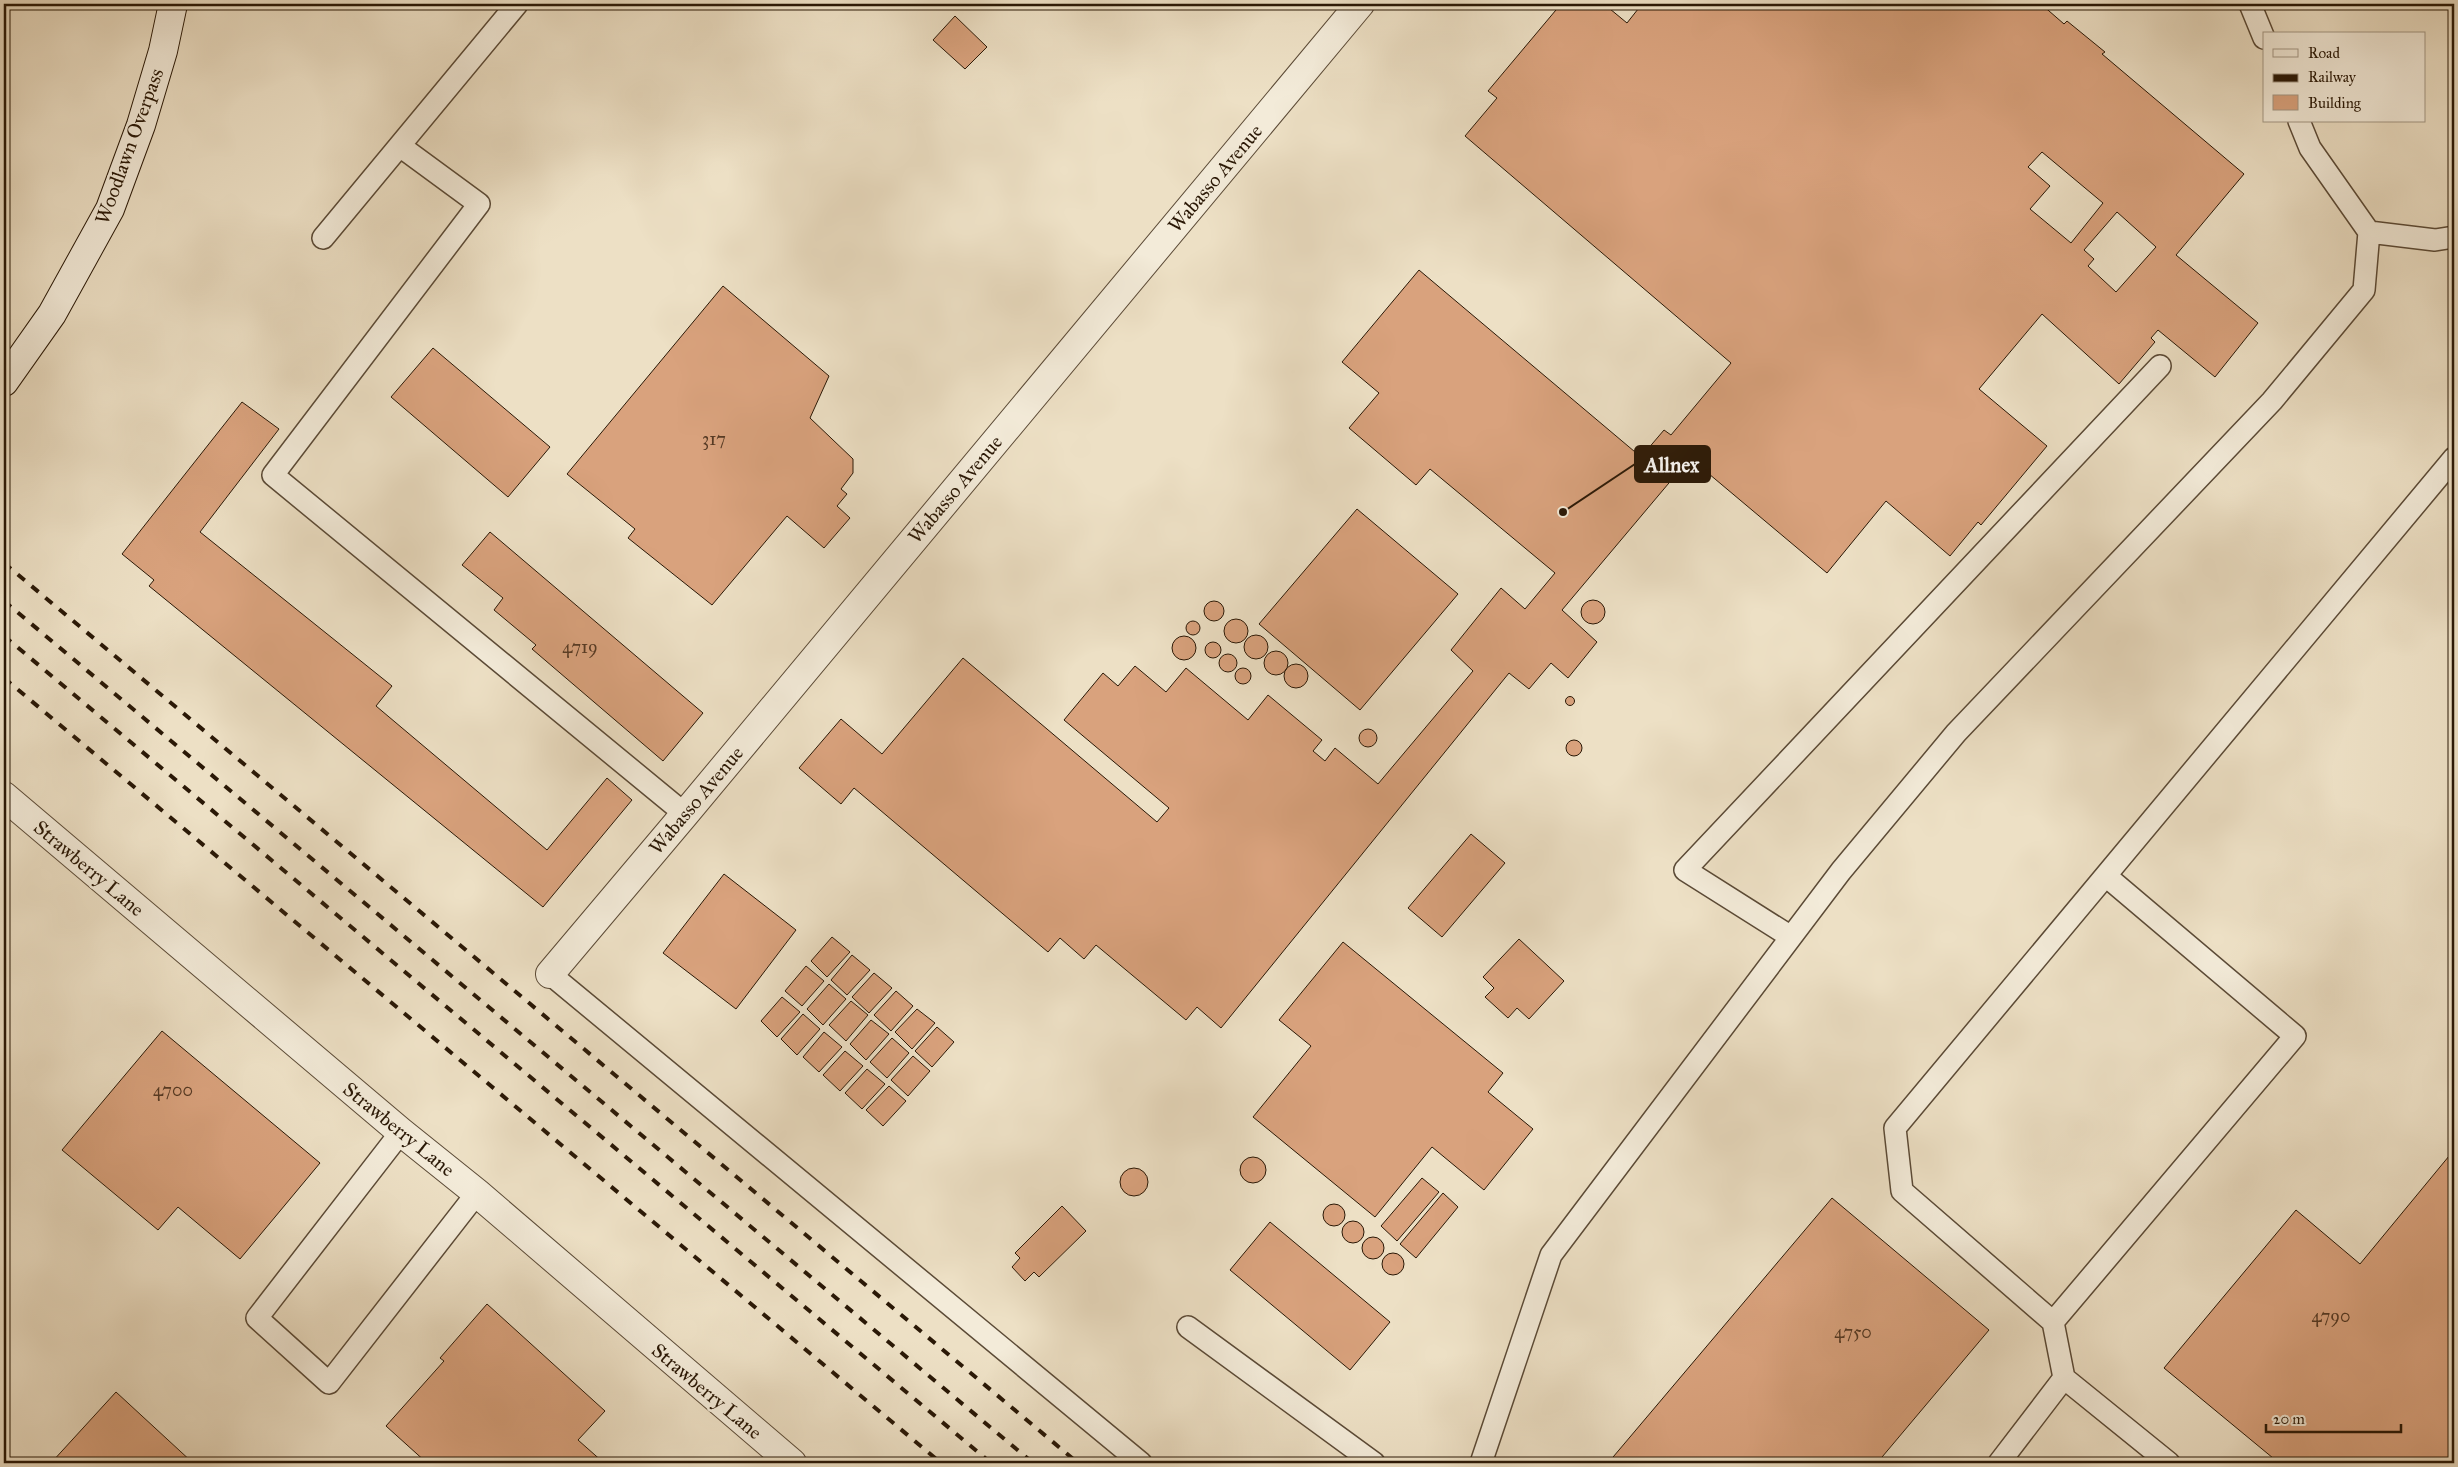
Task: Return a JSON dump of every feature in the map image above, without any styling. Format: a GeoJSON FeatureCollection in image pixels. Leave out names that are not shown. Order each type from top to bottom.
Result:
{"type":"FeatureCollection","features":[{"type":"Feature","properties":{"kind":"street","name":"Woodlawn Overpass"},"geometry":{"type":"LineString","coordinates":[[4,382],[52,314],[110,209],[144,116],[163,50],[173,4]]}},
{"type":"Feature","properties":{"kind":"street","name":"Wabasso Avenue"},"geometry":{"type":"LineString","coordinates":[[550,974],[1360,4]]}},
{"type":"Feature","properties":{"kind":"street","name":"Strawberry Lane"},"geometry":{"type":"LineString","coordinates":[[4,796],[400,1132],[476,1193],[792,1463]]}},
{"type":"Feature","properties":{"kind":"lane"},"geometry":{"type":"LineString","coordinates":[[323,238],[517,4]]}},
{"type":"Feature","properties":{"kind":"lane"},"geometry":{"type":"LineString","coordinates":[[2250,4],[2263,36]]}},
{"type":"Feature","properties":{"kind":"lane"},"geometry":{"type":"LineString","coordinates":[[1481,1463],[1551,1255],[1791,936],[1841,871],[1956,733],[2284,387],[2364,290],[2369,232],[2310,148],[2298,122]]}},
{"type":"Feature","properties":{"kind":"lane"},"geometry":{"type":"LineString","coordinates":[[400,146],[479,204],[273,475],[685,814]]}},
{"type":"Feature","properties":{"kind":"lane"},"geometry":{"type":"LineString","coordinates":[[2369,232],[2435,240],[2454,237]]}},
{"type":"Feature","properties":{"kind":"lane"},"geometry":{"type":"LineString","coordinates":[[1791,936],[1685,870],[2160,366]]}},
{"type":"Feature","properties":{"kind":"lane"},"geometry":{"type":"LineString","coordinates":[[2169,1463],[2064,1378],[2053,1322],[1902,1191],[1896,1128],[2454,458]]}},
{"type":"Feature","properties":{"kind":"lane"},"geometry":{"type":"LineString","coordinates":[[2053,1322],[2294,1036],[2106,876]]}},
{"type":"Feature","properties":{"kind":"lane"},"geometry":{"type":"LineString","coordinates":[[550,974],[1141,1463]]}},
{"type":"Feature","properties":{"kind":"lane"},"geometry":{"type":"LineString","coordinates":[[400,1132],[257,1318],[329,1383],[476,1193]]}},
{"type":"Feature","properties":{"kind":"lane"},"geometry":{"type":"LineString","coordinates":[[1188,1327],[1374,1463]]}},
{"type":"Feature","properties":{"kind":"lane"},"geometry":{"type":"LineString","coordinates":[[1999,1463],[2064,1378]]}},
{"type":"Feature","properties":{"kind":"building"},"geometry":{"type":"Polygon","coordinates":[[[1561,4],[1604,4],[1627,23],[1642,4],[2041,4],[2064,24],[2067,21],[2105,52],[2102,54],[2244,174],[2176,255],[2258,323],[2215,377],[2158,330],[2151,338],[2155,342],[2119,384],[2042,314],[1979,389],[2047,446],[1981,525],[1978,522],[1950,556],[1886,501],[1827,573],[1690,458],[1562,610],[1597,642],[1568,678],[1551,663],[1529,689],[1509,673],[1221,1028],[1197,1007],[1186,1020],[1096,945],[1084,959],[1060,938],[1048,952],[854,788],[841,804],[799,768],[841,719],[882,754],[963,658],[1157,822],[1169,808],[1064,720],[1103,673],[1118,686],[1135,666],[1166,692],[1186,668],[1248,720],[1268,695],[1322,740],[1313,751],[1325,761],[1335,748],[1378,784],[1473,671],[1451,650],[1501,588],[1525,609],[1555,573],[1430,469],[1416,485],[1349,428],[1379,393],[1342,362],[1419,270],[1641,457],[1664,430],[1671,435],[1731,363],[1465,136],[1497,98],[1488,91],[1561,4]],[[2042,152],[2028,167],[2050,186],[2030,209],[2071,243],[2103,203],[2042,152]],[[2117,212],[2084,250],[2094,259],[2088,266],[2116,292],[2156,247],[2117,212]]]}},
{"type":"Feature","properties":{"kind":"building"},"geometry":{"type":"Polygon","coordinates":[[[955,16],[987,47],[965,69],[933,40],[955,16]]]}},
{"type":"Feature","properties":{"kind":"building"},"geometry":{"type":"Polygon","coordinates":[[[723,286],[829,376],[810,418],[853,459],[853,473],[841,489],[847,494],[837,506],[850,518],[824,548],[787,516],[712,605],[628,538],[635,529],[567,474],[723,286]]]}},
{"type":"Feature","properties":{"kind":"building"},"geometry":{"type":"Polygon","coordinates":[[[433,348],[550,447],[508,497],[391,397],[433,348]]]}},
{"type":"Feature","properties":{"kind":"building"},"geometry":{"type":"Polygon","coordinates":[[[242,402],[279,429],[200,532],[392,686],[376,706],[547,850],[607,778],[632,800],[543,907],[149,586],[154,580],[122,554],[242,402]]]}},
{"type":"Feature","properties":{"kind":"building"},"geometry":{"type":"Polygon","coordinates":[[[1357,509],[1458,594],[1360,710],[1259,624],[1357,509]]]}},
{"type":"Feature","properties":{"kind":"building"},"geometry":{"type":"Polygon","coordinates":[[[490,532],[703,713],[663,761],[532,649],[536,645],[494,610],[503,598],[462,565],[490,532]]]}},
{"type":"Feature","properties":{"kind":"building"},"geometry":{"type":"Polygon","coordinates":[[[1593,600],[1601,604],[1605,612],[1601,620],[1593,624],[1585,620],[1581,612],[1585,604],[1593,600]]]}},
{"type":"Feature","properties":{"kind":"building"},"geometry":{"type":"Polygon","coordinates":[[[1214,601],[1221,604],[1224,611],[1221,618],[1214,621],[1207,618],[1204,611],[1207,604],[1214,601]]]}},
{"type":"Feature","properties":{"kind":"building"},"geometry":{"type":"Polygon","coordinates":[[[1236,619],[1244,623],[1248,631],[1244,639],[1236,643],[1228,639],[1224,631],[1228,623],[1236,619]]]}},
{"type":"Feature","properties":{"kind":"building"},"geometry":{"type":"Polygon","coordinates":[[[1190,621],[1196,621],[1200,628],[1196,635],[1190,635],[1186,631],[1186,625],[1190,621]]]}},
{"type":"Feature","properties":{"kind":"building"},"geometry":{"type":"Polygon","coordinates":[[[1256,635],[1261,636],[1267,642],[1267,652],[1261,658],[1256,659],[1251,658],[1245,652],[1244,647],[1245,642],[1251,636],[1256,635]]]}},
{"type":"Feature","properties":{"kind":"building"},"geometry":{"type":"Polygon","coordinates":[[[1184,636],[1192,640],[1196,648],[1192,656],[1184,660],[1176,656],[1172,648],[1176,640],[1184,636]]]}},
{"type":"Feature","properties":{"kind":"building"},"geometry":{"type":"Polygon","coordinates":[[[1213,642],[1221,650],[1213,658],[1205,650],[1213,642]]]}},
{"type":"Feature","properties":{"kind":"building"},"geometry":{"type":"Polygon","coordinates":[[[1276,651],[1281,652],[1287,658],[1287,668],[1281,674],[1276,675],[1271,674],[1265,668],[1264,663],[1265,658],[1271,652],[1276,651]]]}},
{"type":"Feature","properties":{"kind":"building"},"geometry":{"type":"Polygon","coordinates":[[[1228,654],[1234,657],[1237,663],[1234,669],[1228,672],[1222,669],[1219,663],[1222,657],[1228,654]]]}},
{"type":"Feature","properties":{"kind":"building"},"geometry":{"type":"Polygon","coordinates":[[[1296,664],[1304,668],[1308,676],[1304,684],[1296,688],[1288,684],[1284,676],[1288,668],[1296,664]]]}},
{"type":"Feature","properties":{"kind":"building"},"geometry":{"type":"Polygon","coordinates":[[[1240,668],[1246,668],[1251,673],[1249,682],[1240,684],[1235,679],[1235,673],[1240,668]]]}},
{"type":"Feature","properties":{"kind":"building"},"geometry":{"type":"Polygon","coordinates":[[[1570,697],[1574,701],[1570,705],[1566,701],[1570,697]]]}},
{"type":"Feature","properties":{"kind":"building"},"geometry":{"type":"Polygon","coordinates":[[[1368,729],[1374,732],[1377,738],[1374,744],[1368,747],[1362,744],[1359,738],[1362,732],[1368,729]]]}},
{"type":"Feature","properties":{"kind":"building"},"geometry":{"type":"Polygon","coordinates":[[[1571,740],[1577,740],[1582,745],[1580,754],[1571,756],[1566,751],[1566,745],[1571,740]]]}},
{"type":"Feature","properties":{"kind":"building"},"geometry":{"type":"Polygon","coordinates":[[[1471,834],[1505,863],[1442,937],[1408,908],[1471,834]]]}},
{"type":"Feature","properties":{"kind":"building"},"geometry":{"type":"Polygon","coordinates":[[[724,874],[796,930],[736,1009],[663,953],[724,874]]]}},
{"type":"Feature","properties":{"kind":"building"},"geometry":{"type":"Polygon","coordinates":[[[832,937],[850,952],[827,977],[811,961],[832,937]]]}},
{"type":"Feature","properties":{"kind":"building"},"geometry":{"type":"Polygon","coordinates":[[[1519,939],[1564,981],[1529,1019],[1517,1008],[1508,1018],[1485,997],[1494,988],[1483,977],[1519,939]]]}},
{"type":"Feature","properties":{"kind":"building"},"geometry":{"type":"Polygon","coordinates":[[[1343,942],[1503,1073],[1488,1092],[1533,1129],[1484,1190],[1432,1147],[1375,1217],[1253,1117],[1311,1046],[1279,1020],[1343,942]]]}},
{"type":"Feature","properties":{"kind":"building"},"geometry":{"type":"Polygon","coordinates":[[[852,955],[870,970],[847,995],[831,980],[852,955]]]}},
{"type":"Feature","properties":{"kind":"building"},"geometry":{"type":"Polygon","coordinates":[[[806,966],[824,981],[802,1006],[785,991],[806,966]]]}},
{"type":"Feature","properties":{"kind":"building"},"geometry":{"type":"Polygon","coordinates":[[[874,973],[892,988],[869,1013],[852,997],[874,973]]]}},
{"type":"Feature","properties":{"kind":"building"},"geometry":{"type":"Polygon","coordinates":[[[829,984],[846,999],[823,1025],[807,1009],[829,984]]]}},
{"type":"Feature","properties":{"kind":"building"},"geometry":{"type":"Polygon","coordinates":[[[896,991],[913,1006],[891,1031],[874,1015],[896,991]]]}},
{"type":"Feature","properties":{"kind":"building"},"geometry":{"type":"Polygon","coordinates":[[[782,997],[800,1012],[777,1037],[761,1021],[782,997]]]}},
{"type":"Feature","properties":{"kind":"building"},"geometry":{"type":"Polygon","coordinates":[[[851,1001],[868,1015],[846,1041],[829,1025],[851,1001]]]}},
{"type":"Feature","properties":{"kind":"building"},"geometry":{"type":"Polygon","coordinates":[[[917,1009],[935,1023],[912,1049],[895,1032],[917,1009]]]}},
{"type":"Feature","properties":{"kind":"building"},"geometry":{"type":"Polygon","coordinates":[[[803,1014],[820,1029],[797,1055],[781,1039],[803,1014]]]}},
{"type":"Feature","properties":{"kind":"building"},"geometry":{"type":"Polygon","coordinates":[[[871,1020],[889,1034],[866,1060],[850,1044],[871,1020]]]}},
{"type":"Feature","properties":{"kind":"building"},"geometry":{"type":"Polygon","coordinates":[[[937,1027],[954,1042],[932,1067],[915,1051],[937,1027]]]}},
{"type":"Feature","properties":{"kind":"building"},"geometry":{"type":"Polygon","coordinates":[[[162,1031],[320,1163],[240,1259],[178,1207],[158,1230],[62,1150],[162,1031]]]}},
{"type":"Feature","properties":{"kind":"building"},"geometry":{"type":"Polygon","coordinates":[[[824,1032],[842,1047],[819,1072],[803,1057],[824,1032]]]}},
{"type":"Feature","properties":{"kind":"building"},"geometry":{"type":"Polygon","coordinates":[[[892,1038],[909,1053],[887,1078],[870,1062],[892,1038]]]}},
{"type":"Feature","properties":{"kind":"building"},"geometry":{"type":"Polygon","coordinates":[[[845,1051],[863,1066],[840,1091],[823,1075],[845,1051]]]}},
{"type":"Feature","properties":{"kind":"building"},"geometry":{"type":"Polygon","coordinates":[[[913,1056],[930,1071],[908,1096],[891,1080],[913,1056]]]}},
{"type":"Feature","properties":{"kind":"building"},"geometry":{"type":"Polygon","coordinates":[[[867,1069],[885,1084],[862,1109],[845,1093],[867,1069]]]}},
{"type":"Feature","properties":{"kind":"building"},"geometry":{"type":"Polygon","coordinates":[[[889,1086],[906,1101],[883,1126],[866,1110],[889,1086]]]}},
{"type":"Feature","properties":{"kind":"building"},"geometry":{"type":"Polygon","coordinates":[[[2454,1150],[2454,1463],[2279,1463],[2164,1368],[2296,1210],[2360,1264],[2454,1150]]]}},
{"type":"Feature","properties":{"kind":"building"},"geometry":{"type":"Polygon","coordinates":[[[1253,1157],[1262,1161],[1266,1170],[1262,1179],[1253,1183],[1244,1179],[1240,1170],[1244,1161],[1253,1157]]]}},
{"type":"Feature","properties":{"kind":"building"},"geometry":{"type":"Polygon","coordinates":[[[1134,1168],[1144,1172],[1148,1182],[1144,1192],[1134,1196],[1124,1192],[1120,1182],[1124,1172],[1134,1168]]]}},
{"type":"Feature","properties":{"kind":"building"},"geometry":{"type":"Polygon","coordinates":[[[1422,1178],[1439,1192],[1397,1241],[1381,1226],[1422,1178]]]}},
{"type":"Feature","properties":{"kind":"building"},"geometry":{"type":"Polygon","coordinates":[[[1443,1193],[1458,1207],[1416,1258],[1400,1244],[1443,1193]]]}},
{"type":"Feature","properties":{"kind":"building"},"geometry":{"type":"Polygon","coordinates":[[[1832,1198],[1989,1330],[1877,1463],[1608,1463],[1832,1198]]]}},
{"type":"Feature","properties":{"kind":"building"},"geometry":{"type":"Polygon","coordinates":[[[1334,1204],[1342,1207],[1345,1215],[1342,1223],[1334,1226],[1326,1223],[1323,1215],[1326,1207],[1334,1204]]]}},
{"type":"Feature","properties":{"kind":"building"},"geometry":{"type":"Polygon","coordinates":[[[1062,1206],[1086,1231],[1039,1277],[1034,1272],[1025,1281],[1012,1267],[1020,1258],[1015,1253],[1062,1206]]]}},
{"type":"Feature","properties":{"kind":"building"},"geometry":{"type":"Polygon","coordinates":[[[1353,1221],[1361,1224],[1364,1232],[1361,1240],[1353,1243],[1345,1240],[1342,1232],[1345,1224],[1353,1221]]]}},
{"type":"Feature","properties":{"kind":"building"},"geometry":{"type":"Polygon","coordinates":[[[1270,1222],[1390,1322],[1350,1370],[1230,1270],[1270,1222]]]}},
{"type":"Feature","properties":{"kind":"building"},"geometry":{"type":"Polygon","coordinates":[[[1373,1237],[1381,1240],[1384,1248],[1381,1256],[1373,1259],[1365,1256],[1362,1248],[1365,1240],[1373,1237]]]}},
{"type":"Feature","properties":{"kind":"building"},"geometry":{"type":"Polygon","coordinates":[[[1393,1253],[1401,1256],[1404,1264],[1401,1272],[1393,1275],[1385,1272],[1382,1264],[1385,1256],[1393,1253]]]}},
{"type":"Feature","properties":{"kind":"building"},"geometry":{"type":"Polygon","coordinates":[[[487,1304],[605,1411],[578,1440],[604,1463],[427,1463],[386,1426],[444,1361],[440,1358],[487,1304]]]}},
{"type":"Feature","properties":{"kind":"building"},"geometry":{"type":"Polygon","coordinates":[[[116,1392],[193,1463],[51,1463],[116,1392]]]}},
{"type":"Feature","properties":{"kind":"railway"},"geometry":{"type":"LineString","coordinates":[[4,563],[1078,1463]]}},
{"type":"Feature","properties":{"kind":"railway"},"geometry":{"type":"LineString","coordinates":[[4,601],[1033,1463]]}},
{"type":"Feature","properties":{"kind":"railway"},"geometry":{"type":"LineString","coordinates":[[4,636],[991,1463]]}},
{"type":"Feature","properties":{"kind":"railway"},"geometry":{"type":"LineString","coordinates":[[4,678],[941,1463]]}},
{"type":"Feature","properties":{"kind":"place","name":"Allnex"},"geometry":{"type":"Point","coordinates":[1563,512]}}]}
